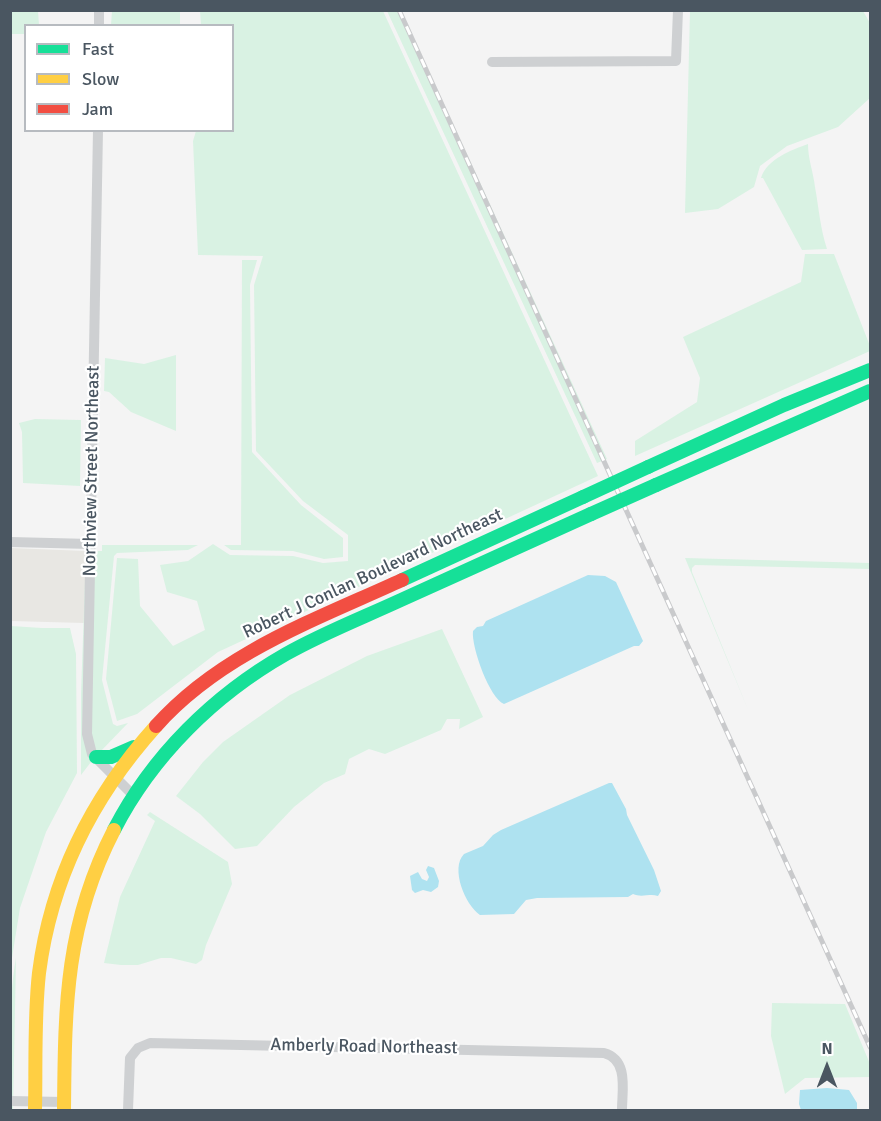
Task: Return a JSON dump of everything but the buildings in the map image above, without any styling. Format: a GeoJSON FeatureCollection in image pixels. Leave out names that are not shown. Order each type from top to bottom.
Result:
{"type":"FeatureCollection","features":[{"type":"Feature","properties":{"kind":"main road","name":"Robert J Conlan Boulevard Northeast"},"geometry":{"type":"LineString","coordinates":[[35,1106],[39,974],[47,930],[60,883],[94,808],[114,777],[160,720],[195,688],[234,660],[263,644],[784,405],[870,370]]}},
{"type":"Feature","properties":{"kind":"main road","name":"Robert J Conlan Boulevard Northeast"},"geometry":{"type":"LineString","coordinates":[[64,1106],[66,1005],[69,974],[76,933],[87,891],[102,853],[133,795],[154,765],[208,708],[245,679],[301,646],[591,514],[870,391]]}},
{"type":"Feature","properties":{"kind":"main road"},"geometry":{"type":"LineString","coordinates":[[96,758],[105,759],[118,756],[137,746]]}},
{"type":"Feature","properties":{"kind":"street"},"geometry":{"type":"LineString","coordinates":[[492,62],[676,61],[678,10]]}},
{"type":"Feature","properties":{"kind":"street","name":"Northview Street Northeast"},"geometry":{"type":"LineString","coordinates":[[98,132],[87,734],[92,754],[133,795]]}},
{"type":"Feature","properties":{"kind":"street"},"geometry":{"type":"LineString","coordinates":[[10,542],[91,544]]}},
{"type":"Feature","properties":{"kind":"street","name":"Amberly Road Northeast"},"geometry":{"type":"LineString","coordinates":[[128,1110],[130,1058],[138,1048],[150,1043],[604,1053],[615,1058],[621,1068],[622,1110]]}},
{"type":"Feature","properties":{"kind":"street"},"geometry":{"type":"LineString","coordinates":[[10,1101],[35,1106],[64,1106]]}},
{"type":"Feature","properties":{"kind":"shaded area"},"geometry":{"type":"Polygon","coordinates":[[[11,548],[86,551],[84,623],[11,621],[11,548]]]}},
{"type":"Feature","properties":{"kind":"green space"},"geometry":{"type":"Polygon","coordinates":[[[10,11],[38,11],[39,24],[24,24],[24,34],[11,34],[10,11]]]}},
{"type":"Feature","properties":{"kind":"green space"},"geometry":{"type":"Polygon","coordinates":[[[112,11],[180,11],[180,24],[111,24],[112,11]]]}},
{"type":"Feature","properties":{"kind":"green space"},"geometry":{"type":"Polygon","coordinates":[[[200,11],[383,11],[598,476],[218,652],[137,714],[117,721],[106,679],[117,558],[138,559],[140,606],[173,646],[205,630],[197,601],[167,592],[160,565],[188,561],[213,544],[230,555],[293,556],[323,563],[348,561],[348,535],[303,501],[256,451],[254,285],[263,256],[198,255],[193,141],[196,132],[234,132],[234,24],[201,24],[200,11]]]}},
{"type":"Feature","properties":{"kind":"green space"},"geometry":{"type":"Polygon","coordinates":[[[387,11],[401,11],[607,459],[597,463],[387,11]]]}},
{"type":"Feature","properties":{"kind":"green space"},"geometry":{"type":"Polygon","coordinates":[[[690,11],[863,11],[870,23],[870,98],[838,127],[787,146],[760,166],[754,187],[718,209],[685,213],[690,11]]]}},
{"type":"Feature","properties":{"kind":"green space"},"geometry":{"type":"Polygon","coordinates":[[[808,144],[821,226],[827,249],[802,250],[761,178],[774,160],[808,144]]]}},
{"type":"Feature","properties":{"kind":"green space"},"geometry":{"type":"Polygon","coordinates":[[[805,254],[834,254],[870,351],[635,456],[635,441],[697,402],[700,378],[683,337],[801,282],[805,254]]]}},
{"type":"Feature","properties":{"kind":"green space"},"geometry":{"type":"Polygon","coordinates":[[[242,260],[257,260],[250,285],[252,452],[301,505],[343,538],[343,557],[324,559],[293,551],[231,550],[224,545],[241,545],[242,260]]]}},
{"type":"Feature","properties":{"kind":"green space"},"geometry":{"type":"Polygon","coordinates":[[[176,355],[176,431],[131,412],[109,392],[104,391],[105,358],[144,364],[176,355]]]}},
{"type":"Feature","properties":{"kind":"green space"},"geometry":{"type":"Polygon","coordinates":[[[35,419],[81,420],[80,486],[23,483],[22,432],[19,423],[35,419]]]}},
{"type":"Feature","properties":{"kind":"green space"},"geometry":{"type":"Polygon","coordinates":[[[102,545],[198,545],[188,550],[117,553],[114,556],[102,680],[113,724],[117,726],[128,723],[100,752],[92,751],[91,762],[81,775],[81,694],[86,551],[102,551],[102,545]]]}},
{"type":"Feature","properties":{"kind":"green space"},"geometry":{"type":"Polygon","coordinates":[[[685,558],[870,563],[870,569],[695,565],[692,568],[749,712],[685,558]]]}},
{"type":"Feature","properties":{"kind":"green space"},"geometry":{"type":"Polygon","coordinates":[[[11,626],[70,628],[76,654],[77,773],[46,832],[20,908],[11,964],[11,626]]]}},
{"type":"Feature","properties":{"kind":"green space"},"geometry":{"type":"Polygon","coordinates":[[[442,629],[483,717],[459,729],[460,719],[447,719],[441,730],[385,754],[369,749],[349,759],[345,774],[324,783],[294,807],[257,846],[235,849],[200,814],[176,796],[203,762],[223,742],[290,695],[367,656],[442,629]]]}},
{"type":"Feature","properties":{"kind":"green space"},"geometry":{"type":"Polygon","coordinates":[[[150,812],[228,862],[232,884],[202,960],[196,964],[171,958],[161,958],[138,965],[104,963],[120,897],[155,821],[147,815],[150,812]]]}},
{"type":"Feature","properties":{"kind":"green space"},"geometry":{"type":"Polygon","coordinates":[[[16,958],[13,1110],[11,1110],[10,1015],[16,958]]]}},
{"type":"Feature","properties":{"kind":"green space"},"geometry":{"type":"Polygon","coordinates":[[[772,1003],[845,1004],[870,1064],[870,1077],[805,1078],[785,1094],[771,1036],[772,1003]]]}},
{"type":"Feature","properties":{"kind":"water"},"geometry":{"type":"Polygon","coordinates":[[[588,575],[605,576],[616,582],[643,641],[639,646],[634,646],[504,704],[493,693],[482,672],[473,631],[483,626],[486,621],[588,575]]]}},
{"type":"Feature","properties":{"kind":"water"},"geometry":{"type":"Polygon","coordinates":[[[612,783],[626,809],[654,870],[661,891],[658,896],[633,894],[628,897],[537,898],[526,900],[514,914],[480,915],[474,910],[465,895],[459,877],[458,868],[464,854],[483,846],[501,830],[612,783]]]}},
{"type":"Feature","properties":{"kind":"water"},"geometry":{"type":"Polygon","coordinates":[[[428,866],[434,868],[439,881],[438,887],[431,892],[423,890],[415,893],[412,890],[410,876],[418,872],[422,879],[427,881],[428,866]]]}},
{"type":"Feature","properties":{"kind":"water"},"geometry":{"type":"Polygon","coordinates":[[[827,1088],[849,1090],[857,1103],[857,1110],[801,1110],[800,1090],[827,1088]]]}},
{"type":"Feature","properties":{"kind":"railway"},"geometry":{"type":"LineString","coordinates":[[399,10],[870,1047]]}},
{"type":"Feature","properties":{"kind":"traffic: fast"},"geometry":{"type":"LineString","coordinates":[[648,467],[784,405],[870,370]]}},
{"type":"Feature","properties":{"kind":"traffic: fast"},"geometry":{"type":"LineString","coordinates":[[656,485],[870,391]]}},
{"type":"Feature","properties":{"kind":"traffic: fast"},"geometry":{"type":"LineString","coordinates":[[583,497],[648,467]]}},
{"type":"Feature","properties":{"kind":"traffic: fast"},"geometry":{"type":"LineString","coordinates":[[591,514],[656,485]]}},
{"type":"Feature","properties":{"kind":"traffic: fast"},"geometry":{"type":"LineString","coordinates":[[402,580],[583,497]]}},
{"type":"Feature","properties":{"kind":"traffic: fast"},"geometry":{"type":"LineString","coordinates":[[114,830],[129,803],[166,753],[210,708],[259,670],[328,632],[591,514]]}},
{"type":"Feature","properties":{"kind":"traffic: fast"},"geometry":{"type":"LineString","coordinates":[[96,757],[111,757],[134,747]]}},
{"type":"Feature","properties":{"kind":"traffic: slow"},"geometry":{"type":"LineString","coordinates":[[35,1110],[37,990],[53,905],[78,840],[94,810],[133,753],[156,726]]}},
{"type":"Feature","properties":{"kind":"traffic: slow"},"geometry":{"type":"LineString","coordinates":[[64,1110],[67,1001],[77,933],[98,865],[114,830]]}},
{"type":"Feature","properties":{"kind":"traffic: jam"},"geometry":{"type":"LineString","coordinates":[[156,726],[182,700],[239,658],[303,625],[402,580]]}}]}
